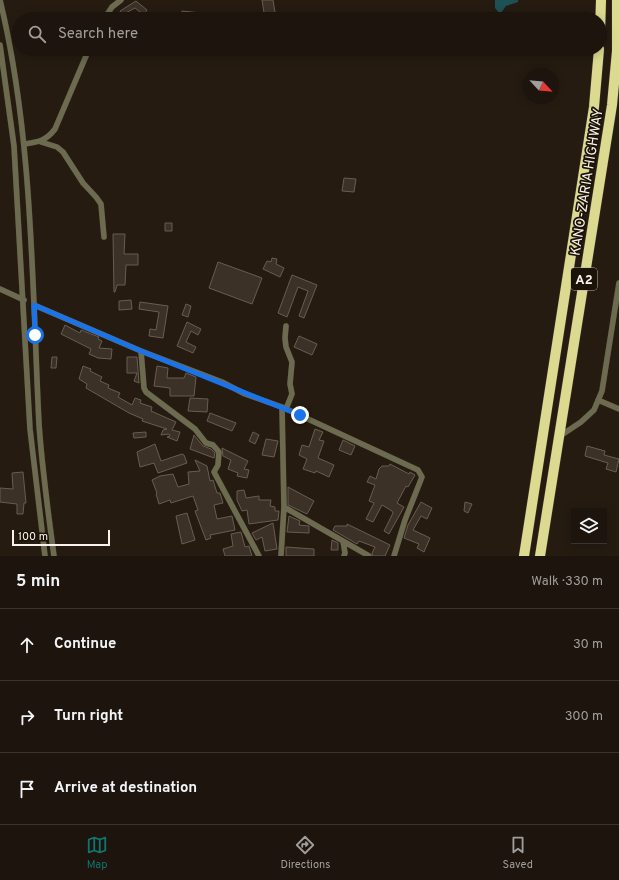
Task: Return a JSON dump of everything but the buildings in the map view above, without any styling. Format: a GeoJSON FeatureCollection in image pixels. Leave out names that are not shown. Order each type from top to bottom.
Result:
{"type":"FeatureCollection","features":[{"type":"Feature","properties":{"kind":"highway"},"geometry":{"type":"LineString","coordinates":[[601,0],[601,12]]}},
{"type":"Feature","properties":{"kind":"highway","name":"KANO-ZARIA HIGHWAY"},"geometry":{"type":"LineString","coordinates":[[540,556],[612,105],[617,51],[617,0]]}},
{"type":"Feature","properties":{"kind":"highway","name":"KANO-ZARIA HIGHWAY"},"geometry":{"type":"LineString","coordinates":[[524,556],[594,107],[598,56]]}},
{"type":"Feature","properties":{"kind":"street"},"geometry":{"type":"LineString","coordinates":[[0,0],[15,73],[24,144],[34,305],[39,426],[54,556]]}},
{"type":"Feature","properties":{"kind":"street"},"geometry":{"type":"LineString","coordinates":[[109,12],[112,7],[121,0]]}},
{"type":"Feature","properties":{"kind":"street"},"geometry":{"type":"LineString","coordinates":[[0,45],[10,106],[16,180],[24,300],[30,429],[46,556]]}},
{"type":"Feature","properties":{"kind":"street"},"geometry":{"type":"LineString","coordinates":[[41,142],[49,137],[55,129],[86,56]]}},
{"type":"Feature","properties":{"kind":"street"},"geometry":{"type":"LineString","coordinates":[[24,144],[41,142],[56,147],[63,152],[83,183],[96,197],[101,209],[104,237]]}},
{"type":"Feature","properties":{"kind":"street"},"geometry":{"type":"LineString","coordinates":[[16,180],[26,180]]}},
{"type":"Feature","properties":{"kind":"street"},"geometry":{"type":"LineString","coordinates":[[559,436],[581,422],[594,410],[602,391],[619,283]]}},
{"type":"Feature","properties":{"kind":"street"},"geometry":{"type":"LineString","coordinates":[[0,289],[24,300]]}},
{"type":"Feature","properties":{"kind":"street"},"geometry":{"type":"LineString","coordinates":[[34,305],[141,351],[222,382],[245,394],[284,408],[420,472],[422,477],[405,520],[394,556]]}},
{"type":"Feature","properties":{"kind":"street"},"geometry":{"type":"LineString","coordinates":[[279,555],[284,507],[284,408],[292,394],[290,384],[292,362],[286,346],[286,326]]}},
{"type":"Feature","properties":{"kind":"street"},"geometry":{"type":"LineString","coordinates":[[141,351],[144,388],[146,392],[195,429],[206,443],[213,445],[219,452],[218,465],[214,472],[259,556]]}},
{"type":"Feature","properties":{"kind":"street"},"geometry":{"type":"LineString","coordinates":[[598,400],[619,408]]}},
{"type":"Feature","properties":{"kind":"street"},"geometry":{"type":"LineString","coordinates":[[284,507],[369,556]]}},
{"type":"Feature","properties":{"kind":"street"},"geometry":{"type":"LineString","coordinates":[[343,542],[344,556]]}},
{"type":"Feature","properties":{"kind":"water"},"geometry":{"type":"Polygon","coordinates":[[[495,0],[518,0],[518,2],[506,6],[502,12],[498,12],[495,8],[495,0]]]}},
{"type":"Feature","properties":{"kind":"route"},"geometry":{"type":"LineString","coordinates":[[35,335],[34,305],[141,351],[222,382],[245,394],[300,415]]}}]}
